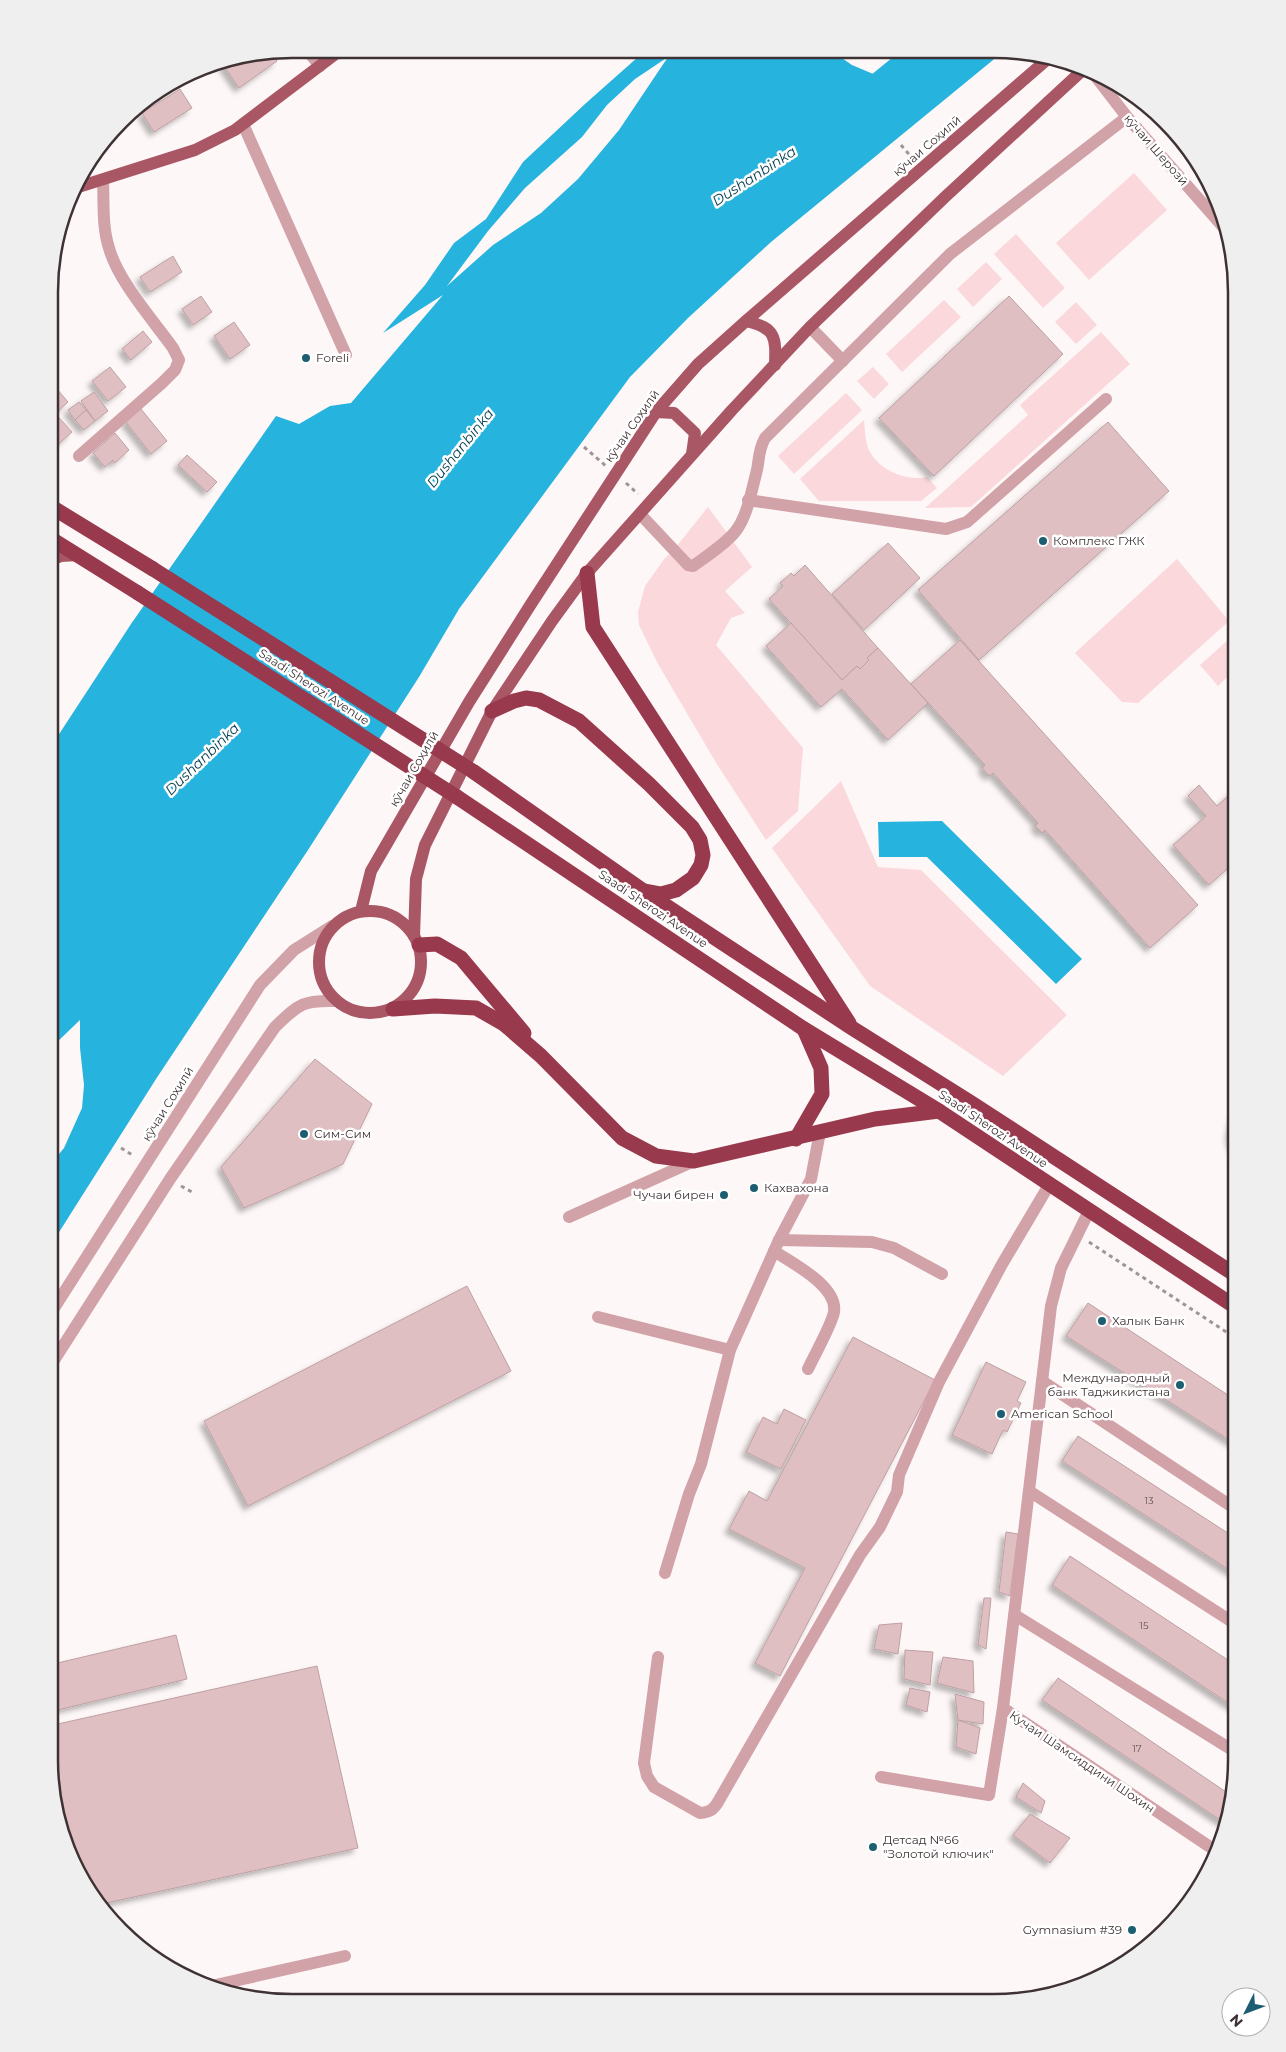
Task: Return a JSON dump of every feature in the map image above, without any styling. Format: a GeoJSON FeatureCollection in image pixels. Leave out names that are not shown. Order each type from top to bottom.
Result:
{"type":"FeatureCollection","features":[{"type":"Feature","properties":{"kind":"highway","name":"Saadi Sherozi Avenue"},"geometry":{"type":"LineString","coordinates":[[58,511],[474,772],[642,890],[1228,1270]]}},
{"type":"Feature","properties":{"kind":"highway","name":"Saadi Sherozi Avenue"},"geometry":{"type":"LineString","coordinates":[[58,543],[458,797],[804,1029],[940,1111],[1089,1212],[1228,1302]]}},
{"type":"Feature","properties":{"kind":"highway"},"geometry":{"type":"LineString","coordinates":[[587,573],[594,627],[852,1028]]}},
{"type":"Feature","properties":{"kind":"highway"},"geometry":{"type":"LineString","coordinates":[[492,711],[526,698],[539,700],[579,721],[649,784],[692,827],[700,840],[703,855],[701,865],[692,878],[676,890],[661,894],[642,890]]}},
{"type":"Feature","properties":{"kind":"highway"},"geometry":{"type":"LineString","coordinates":[[417,941],[437,944],[461,958],[514,1019],[541,1056]]}},
{"type":"Feature","properties":{"kind":"highway"},"geometry":{"type":"LineString","coordinates":[[393,1009],[435,1006],[476,1008],[504,1024],[541,1056],[622,1138],[656,1156],[694,1162],[876,1119],[940,1111]]}},
{"type":"Feature","properties":{"kind":"highway"},"geometry":{"type":"LineString","coordinates":[[796,1138],[822,1094],[821,1068],[804,1029]]}},
{"type":"Feature","properties":{"kind":"main road"},"geometry":{"type":"LineString","coordinates":[[83,186],[195,150],[235,130],[330,58]]}},
{"type":"Feature","properties":{"kind":"main road","name":"кӯчаи Соҳилӣ"},"geometry":{"type":"LineString","coordinates":[[361,911],[370,871],[469,702],[656,412],[698,364],[746,320],[1043,63]]}},
{"type":"Feature","properties":{"kind":"main road"},"geometry":{"type":"LineString","coordinates":[[417,941],[404,924],[392,915],[377,911],[361,911],[332,926],[319,951],[320,978],[336,1001],[354,1011],[374,1014],[393,1009],[415,989],[420,975],[422,960],[417,941],[416,879],[426,845],[492,711],[552,621],[587,573],[692,454],[810,327],[945,197],[1079,73]]}},
{"type":"Feature","properties":{"kind":"main road"},"geometry":{"type":"LineString","coordinates":[[746,320],[763,325],[776,341],[775,365]]}},
{"type":"Feature","properties":{"kind":"main road"},"geometry":{"type":"LineString","coordinates":[[656,412],[674,413],[695,433],[692,454]]}},
{"type":"Feature","properties":{"kind":"main road"},"geometry":{"type":"LineString","coordinates":[[58,557],[79,555]]}},
{"type":"Feature","properties":{"kind":"street"},"geometry":{"type":"LineString","coordinates":[[313,58],[320,66]]}},
{"type":"Feature","properties":{"kind":"street","name":"кӯчаи Шерозӣ"},"geometry":{"type":"LineString","coordinates":[[1101,84],[1127,117],[1217,220]]}},
{"type":"Feature","properties":{"kind":"street"},"geometry":{"type":"LineString","coordinates":[[640,514],[688,565],[693,566],[734,533],[742,520],[757,472],[759,450],[765,438],[950,254],[1127,117]]}},
{"type":"Feature","properties":{"kind":"street"},"geometry":{"type":"LineString","coordinates":[[243,124],[346,355]]}},
{"type":"Feature","properties":{"kind":"street"},"geometry":{"type":"LineString","coordinates":[[79,456],[162,383],[175,370],[179,360],[173,348],[116,268],[108,248],[105,228],[103,180]]}},
{"type":"Feature","properties":{"kind":"street"},"geometry":{"type":"LineString","coordinates":[[810,327],[843,361]]}},
{"type":"Feature","properties":{"kind":"street"},"geometry":{"type":"LineString","coordinates":[[748,500],[946,529],[958,526],[967,522],[1106,399]]}},
{"type":"Feature","properties":{"kind":"street","name":"кӯчаи Соҳилӣ"},"geometry":{"type":"LineString","coordinates":[[58,1302],[260,985],[294,950],[332,926]]}},
{"type":"Feature","properties":{"kind":"street"},"geometry":{"type":"LineString","coordinates":[[58,1354],[170,1179],[275,1027],[294,1009],[312,1000],[336,1001]]}},
{"type":"Feature","properties":{"kind":"street"},"geometry":{"type":"LineString","coordinates":[[665,1573],[689,1494],[701,1464],[730,1350],[776,1245],[811,1179],[820,1132]]}},
{"type":"Feature","properties":{"kind":"street"},"geometry":{"type":"LineString","coordinates":[[569,1217],[694,1162]]}},
{"type":"Feature","properties":{"kind":"street"},"geometry":{"type":"LineString","coordinates":[[658,1658],[644,1763],[646,1776],[654,1788],[700,1813],[709,1812],[714,1809],[860,1555],[880,1526],[897,1492],[899,1475],[938,1382],[1001,1266],[1050,1185]]}},
{"type":"Feature","properties":{"kind":"street","name":"Кучаи Шамсиддини Шохин"},"geometry":{"type":"LineString","coordinates":[[1089,1212],[1061,1268],[1051,1306],[1003,1708],[1212,1848]]}},
{"type":"Feature","properties":{"kind":"street"},"geometry":{"type":"LineString","coordinates":[[776,1245],[872,1242],[894,1248],[942,1274]]}},
{"type":"Feature","properties":{"kind":"street"},"geometry":{"type":"LineString","coordinates":[[776,1245],[822,1284],[833,1298],[834,1312],[808,1369]]}},
{"type":"Feature","properties":{"kind":"street"},"geometry":{"type":"LineString","coordinates":[[598,1317],[730,1350]]}},
{"type":"Feature","properties":{"kind":"street"},"geometry":{"type":"LineString","coordinates":[[1042,1381],[1228,1504]]}},
{"type":"Feature","properties":{"kind":"street"},"geometry":{"type":"LineString","coordinates":[[1029,1492],[1228,1619]]}},
{"type":"Feature","properties":{"kind":"street"},"geometry":{"type":"LineString","coordinates":[[1015,1615],[1228,1747]]}},
{"type":"Feature","properties":{"kind":"street"},"geometry":{"type":"LineString","coordinates":[[882,1777],[989,1796],[1003,1708]]}},
{"type":"Feature","properties":{"kind":"street"},"geometry":{"type":"LineString","coordinates":[[222,1984],[345,1956]]}},
{"type":"Feature","properties":{"kind":"path"},"geometry":{"type":"LineString","coordinates":[[1078,1234],[1228,1333]]}},
{"type":"Feature","properties":{"kind":"shaded area"},"geometry":{"type":"Polygon","coordinates":[[[1134,173],[1167,210],[1089,280],[1056,243],[1134,173]]]}},
{"type":"Feature","properties":{"kind":"shaded area"},"geometry":{"type":"Polygon","coordinates":[[[1016,234],[1065,288],[1043,308],[994,254],[1016,234]]]}},
{"type":"Feature","properties":{"kind":"shaded area"},"geometry":{"type":"Polygon","coordinates":[[[986,262],[1002,279],[973,307],[957,289],[986,262]]]}},
{"type":"Feature","properties":{"kind":"shaded area"},"geometry":{"type":"Polygon","coordinates":[[[944,300],[961,317],[902,372],[886,354],[944,300]]]}},
{"type":"Feature","properties":{"kind":"shaded area"},"geometry":{"type":"Polygon","coordinates":[[[1076,302],[1097,325],[1076,344],[1055,322],[1076,302]]]}},
{"type":"Feature","properties":{"kind":"shaded area"},"geometry":{"type":"Polygon","coordinates":[[[1101,332],[1130,364],[971,507],[925,508],[1028,415],[1020,405],[1101,332]]]}},
{"type":"Feature","properties":{"kind":"shaded area"},"geometry":{"type":"Polygon","coordinates":[[[873,367],[889,384],[874,399],[857,381],[873,367]]]}},
{"type":"Feature","properties":{"kind":"shaded area"},"geometry":{"type":"Polygon","coordinates":[[[846,393],[862,410],[794,474],[778,456],[846,393]]]}},
{"type":"Feature","properties":{"kind":"shaded area"},"geometry":{"type":"Polygon","coordinates":[[[864,420],[868,448],[878,462],[901,476],[910,478],[927,477],[937,488],[921,501],[819,501],[800,479],[864,420]]]}},
{"type":"Feature","properties":{"kind":"shaded area"},"geometry":{"type":"Polygon","coordinates":[[[708,507],[752,567],[725,591],[745,613],[731,618],[716,645],[803,748],[798,811],[766,840],[715,761],[658,664],[639,625],[638,612],[645,586],[665,558],[708,507]]]}},
{"type":"Feature","properties":{"kind":"shaded area"},"geometry":{"type":"Polygon","coordinates":[[[1177,559],[1228,620],[1228,622],[1138,703],[1122,702],[1075,653],[1177,559]]]}},
{"type":"Feature","properties":{"kind":"shaded area"},"geometry":{"type":"Polygon","coordinates":[[[1228,640],[1228,680],[1226,678],[1218,686],[1200,665],[1228,640]]]}},
{"type":"Feature","properties":{"kind":"shaded area"},"geometry":{"type":"Polygon","coordinates":[[[841,781],[878,867],[921,870],[1067,1015],[1003,1076],[870,986],[772,848],[841,781]]]}},
{"type":"Feature","properties":{"kind":"water"},"geometry":{"type":"Polygon","coordinates":[[[637,58],[666,58],[635,79],[607,105],[582,137],[525,188],[488,231],[447,286],[493,245],[541,213],[578,179],[619,130],[667,58],[842,58],[852,65],[904,87],[927,58],[995,58],[771,242],[688,318],[630,377],[459,609],[419,677],[308,850],[156,1079],[58,1234],[58,1155],[64,1148],[82,1108],[84,1085],[80,1048],[80,1020],[58,1041],[58,736],[131,624],[276,416],[299,424],[330,406],[351,403],[443,295],[383,333],[425,285],[454,243],[486,219],[523,162],[637,58]]]}},
{"type":"Feature","properties":{"kind":"water"},"geometry":{"type":"Polygon","coordinates":[[[942,821],[1082,959],[1056,984],[927,857],[879,857],[878,822],[942,821]]]}},
{"type":"Feature","properties":{"kind":"building"},"geometry":{"type":"Polygon","coordinates":[[[275,58],[277,61],[239,88],[225,67],[275,58]]]}},
{"type":"Feature","properties":{"kind":"building"},"geometry":{"type":"Polygon","coordinates":[[[180,89],[192,108],[154,132],[142,113],[180,89]]]}},
{"type":"Feature","properties":{"kind":"building"},"geometry":{"type":"Polygon","coordinates":[[[173,256],[182,272],[150,292],[140,277],[173,256]]]}},
{"type":"Feature","properties":{"kind":"building"},"geometry":{"type":"Polygon","coordinates":[[[201,296],[212,312],[193,325],[182,309],[201,296]]]}},
{"type":"Feature","properties":{"kind":"building"},"geometry":{"type":"Polygon","coordinates":[[[1009,296],[1063,354],[934,476],[879,418],[1009,296]]]}},
{"type":"Feature","properties":{"kind":"building"},"geometry":{"type":"Polygon","coordinates":[[[234,322],[250,345],[230,359],[214,336],[234,322]]]}},
{"type":"Feature","properties":{"kind":"building"},"geometry":{"type":"Polygon","coordinates":[[[143,331],[152,342],[131,360],[122,349],[143,331]]]}},
{"type":"Feature","properties":{"kind":"building"},"geometry":{"type":"Polygon","coordinates":[[[110,367],[126,387],[108,401],[92,381],[110,367]]]}},
{"type":"Feature","properties":{"kind":"building"},"geometry":{"type":"Polygon","coordinates":[[[58,390],[68,402],[58,411],[58,390]]]}},
{"type":"Feature","properties":{"kind":"building"},"geometry":{"type":"Polygon","coordinates":[[[94,392],[108,411],[95,421],[81,401],[94,392]]]}},
{"type":"Feature","properties":{"kind":"building"},"geometry":{"type":"Polygon","coordinates":[[[79,402],[86,410],[75,420],[68,410],[79,402]]]}},
{"type":"Feature","properties":{"kind":"building"},"geometry":{"type":"Polygon","coordinates":[[[141,409],[167,441],[151,454],[125,421],[141,409]]]}},
{"type":"Feature","properties":{"kind":"building"},"geometry":{"type":"Polygon","coordinates":[[[86,410],[95,421],[84,430],[75,420],[86,410]]]}},
{"type":"Feature","properties":{"kind":"building"},"geometry":{"type":"Polygon","coordinates":[[[58,417],[72,432],[58,445],[58,417]]]}},
{"type":"Feature","properties":{"kind":"building","name":"Комплекс ГЖК"},"geometry":{"type":"Polygon","coordinates":[[[1108,422],[1169,491],[979,660],[918,590],[1108,422]]]}},
{"type":"Feature","properties":{"kind":"building"},"geometry":{"type":"Polygon","coordinates":[[[115,433],[129,450],[115,463],[113,460],[105,467],[93,453],[115,433]]]}},
{"type":"Feature","properties":{"kind":"building"},"geometry":{"type":"Polygon","coordinates":[[[187,455],[217,482],[207,492],[178,465],[187,455]]]}},
{"type":"Feature","properties":{"kind":"building"},"geometry":{"type":"Polygon","coordinates":[[[888,543],[920,578],[864,630],[832,594],[888,543]]]}},
{"type":"Feature","properties":{"kind":"building"},"geometry":{"type":"Polygon","coordinates":[[[805,565],[878,648],[867,658],[869,660],[860,669],[857,666],[842,680],[769,599],[783,586],[780,583],[791,573],[794,576],[805,565]]]}},
{"type":"Feature","properties":{"kind":"building"},"geometry":{"type":"Polygon","coordinates":[[[791,623],[842,680],[857,666],[860,669],[869,660],[867,658],[878,648],[928,703],[888,740],[842,689],[821,707],[766,646],[791,623]]]}},
{"type":"Feature","properties":{"kind":"building"},"geometry":{"type":"Polygon","coordinates":[[[960,640],[1198,905],[1150,948],[1045,830],[1042,833],[1035,826],[1038,823],[993,773],[989,776],[982,768],[985,765],[911,684],[960,640]]]}},
{"type":"Feature","properties":{"kind":"building"},"geometry":{"type":"Polygon","coordinates":[[[1199,785],[1217,806],[1228,796],[1228,868],[1209,885],[1173,845],[1206,816],[1188,796],[1199,785]]]}},
{"type":"Feature","properties":{"kind":"building","name":"Сим-Сим"},"geometry":{"type":"Polygon","coordinates":[[[315,1059],[372,1104],[343,1164],[244,1208],[221,1167],[315,1059]]]}},
{"type":"Feature","properties":{"kind":"building"},"geometry":{"type":"Polygon","coordinates":[[[467,1286],[511,1371],[248,1506],[204,1421],[467,1286]]]}},
{"type":"Feature","properties":{"kind":"building"},"geometry":{"type":"Polygon","coordinates":[[[1088,1303],[1228,1395],[1228,1439],[1066,1336],[1088,1303]]]}},
{"type":"Feature","properties":{"kind":"building"},"geometry":{"type":"Polygon","coordinates":[[[853,1337],[935,1380],[780,1676],[755,1663],[805,1568],[729,1529],[749,1491],[767,1501],[853,1337]]]}},
{"type":"Feature","properties":{"kind":"building"},"geometry":{"type":"Polygon","coordinates":[[[986,1362],[1026,1382],[1017,1401],[1021,1403],[1007,1432],[1003,1430],[992,1454],[952,1435],[986,1362]]]}},
{"type":"Feature","properties":{"kind":"building"},"geometry":{"type":"Polygon","coordinates":[[[784,1409],[806,1420],[781,1469],[746,1452],[763,1417],[777,1424],[784,1409]]]}},
{"type":"Feature","properties":{"kind":"building"},"geometry":{"type":"Polygon","coordinates":[[[1078,1436],[1228,1533],[1228,1569],[1062,1461],[1078,1436]]]}},
{"type":"Feature","properties":{"kind":"building"},"geometry":{"type":"Polygon","coordinates":[[[1006,1532],[1018,1534],[1010,1596],[999,1592],[1006,1532]]]}},
{"type":"Feature","properties":{"kind":"building"},"geometry":{"type":"Polygon","coordinates":[[[1070,1556],[1228,1660],[1228,1703],[1052,1585],[1070,1556]]]}},
{"type":"Feature","properties":{"kind":"building"},"geometry":{"type":"Polygon","coordinates":[[[984,1598],[991,1598],[986,1649],[978,1645],[984,1598]]]}},
{"type":"Feature","properties":{"kind":"building"},"geometry":{"type":"Polygon","coordinates":[[[902,1623],[898,1654],[874,1649],[879,1625],[902,1623]]]}},
{"type":"Feature","properties":{"kind":"building"},"geometry":{"type":"Polygon","coordinates":[[[176,1635],[187,1679],[58,1710],[58,1663],[176,1635]]]}},
{"type":"Feature","properties":{"kind":"building"},"geometry":{"type":"Polygon","coordinates":[[[905,1650],[933,1652],[930,1685],[904,1679],[905,1650]]]}},
{"type":"Feature","properties":{"kind":"building"},"geometry":{"type":"Polygon","coordinates":[[[943,1657],[973,1661],[974,1693],[937,1683],[943,1657]]]}},
{"type":"Feature","properties":{"kind":"building"},"geometry":{"type":"Polygon","coordinates":[[[317,1666],[358,1848],[106,1903],[82,1864],[65,1821],[58,1776],[58,1724],[317,1666]]]}},
{"type":"Feature","properties":{"kind":"building"},"geometry":{"type":"Polygon","coordinates":[[[1058,1678],[1226,1792],[1221,1821],[1042,1700],[1058,1678]]]}},
{"type":"Feature","properties":{"kind":"building"},"geometry":{"type":"Polygon","coordinates":[[[910,1688],[930,1692],[927,1712],[906,1705],[910,1688]]]}},
{"type":"Feature","properties":{"kind":"building"},"geometry":{"type":"Polygon","coordinates":[[[955,1694],[984,1702],[983,1724],[958,1720],[955,1694]]]}},
{"type":"Feature","properties":{"kind":"building"},"geometry":{"type":"Polygon","coordinates":[[[958,1720],[980,1728],[976,1754],[956,1747],[958,1720]]]}},
{"type":"Feature","properties":{"kind":"building"},"geometry":{"type":"Polygon","coordinates":[[[1023,1783],[1045,1801],[1041,1813],[1016,1797],[1023,1783]]]}},
{"type":"Feature","properties":{"kind":"building"},"geometry":{"type":"Polygon","coordinates":[[[1030,1814],[1070,1838],[1050,1863],[1013,1835],[1030,1814]]]}},
{"type":"Feature","properties":{"kind":"waterway","name":"Dushanbinka"},"geometry":{"type":"LineString","coordinates":[[855,108],[916,58]]}},
{"type":"Feature","properties":{"kind":"place","name":"Foreli"},"geometry":{"type":"Point","coordinates":[306,358]}},
{"type":"Feature","properties":{"kind":"place","name":"Комплекс ГЖК"},"geometry":{"type":"Point","coordinates":[1043,541]}},
{"type":"Feature","properties":{"kind":"place","name":"Сим-Сим"},"geometry":{"type":"Point","coordinates":[304,1134]}},
{"type":"Feature","properties":{"kind":"place","name":"Кахвахона"},"geometry":{"type":"Point","coordinates":[754,1188]}},
{"type":"Feature","properties":{"kind":"place","name":"Чучаи бирен"},"geometry":{"type":"Point","coordinates":[724,1195]}},
{"type":"Feature","properties":{"kind":"place","name":"Халык Банк"},"geometry":{"type":"Point","coordinates":[1102,1321]}},
{"type":"Feature","properties":{"kind":"place","name":"Международный банк Таджикистана"},"geometry":{"type":"Point","coordinates":[1180,1385]}},
{"type":"Feature","properties":{"kind":"place","name":"American School"},"geometry":{"type":"Point","coordinates":[1001,1414]}},
{"type":"Feature","properties":{"kind":"place","name":"Детсад №66 \"Золотой ключик\""},"geometry":{"type":"Point","coordinates":[873,1847]}},
{"type":"Feature","properties":{"kind":"place","name":"Gymnasium #39"},"geometry":{"type":"Point","coordinates":[1132,1930]}}]}
